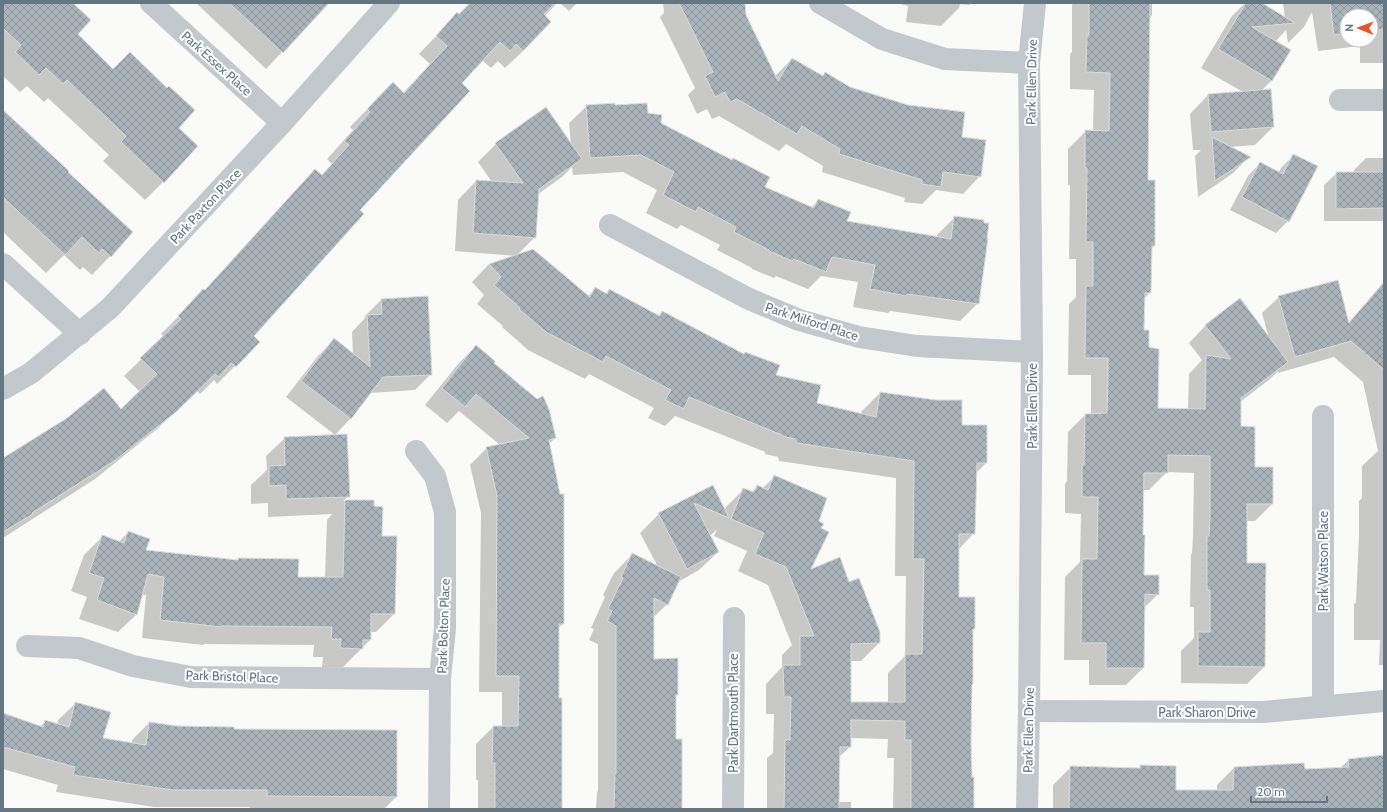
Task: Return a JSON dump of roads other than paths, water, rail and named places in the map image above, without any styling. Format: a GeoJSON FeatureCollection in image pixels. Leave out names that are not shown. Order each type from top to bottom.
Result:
{"type":"FeatureCollection","features":[{"type":"Feature","properties":{"kind":"street","name":"Park Essex Place"},"geometry":{"type":"LineString","coordinates":[[151,3],[282,123]]}},
{"type":"Feature","properties":{"kind":"street","name":"Park Paxton Place"},"geometry":{"type":"LineString","coordinates":[[3,389],[31,373],[110,308],[282,123],[389,3]]}},
{"type":"Feature","properties":{"kind":"street"},"geometry":{"type":"LineString","coordinates":[[820,3],[882,40],[945,59],[1029,63]]}},
{"type":"Feature","properties":{"kind":"street","name":"Park Ellen Drive"},"geometry":{"type":"LineString","coordinates":[[1027,809],[1032,352],[1029,63],[1034,3]]}},
{"type":"Feature","properties":{"kind":"street"},"geometry":{"type":"LineString","coordinates":[[1340,100],[1384,100]]}},
{"type":"Feature","properties":{"kind":"street","name":"Park Milford Place"},"geometry":{"type":"LineString","coordinates":[[610,225],[747,298],[799,320],[859,337],[917,346],[1032,352]]}},
{"type":"Feature","properties":{"kind":"street"},"geometry":{"type":"LineString","coordinates":[[3,264],[80,334]]}},
{"type":"Feature","properties":{"kind":"street","name":"Park Watson Place"},"geometry":{"type":"LineString","coordinates":[[1323,706],[1324,416]]}},
{"type":"Feature","properties":{"kind":"street","name":"Park Bolton Place"},"geometry":{"type":"LineString","coordinates":[[416,450],[436,476],[445,512],[445,628],[440,679],[439,809]]}},
{"type":"Feature","properties":{"kind":"street","name":"Park Dartmouth Place"},"geometry":{"type":"LineString","coordinates":[[733,809],[734,618]]}},
{"type":"Feature","properties":{"kind":"street","name":"Park Bristol Place"},"geometry":{"type":"LineString","coordinates":[[27,646],[79,648],[133,666],[191,677],[440,679]]}},
{"type":"Feature","properties":{"kind":"street","name":"Park Sharon Drive"},"geometry":{"type":"LineString","coordinates":[[1029,711],[1263,712],[1384,701]]}}]}
